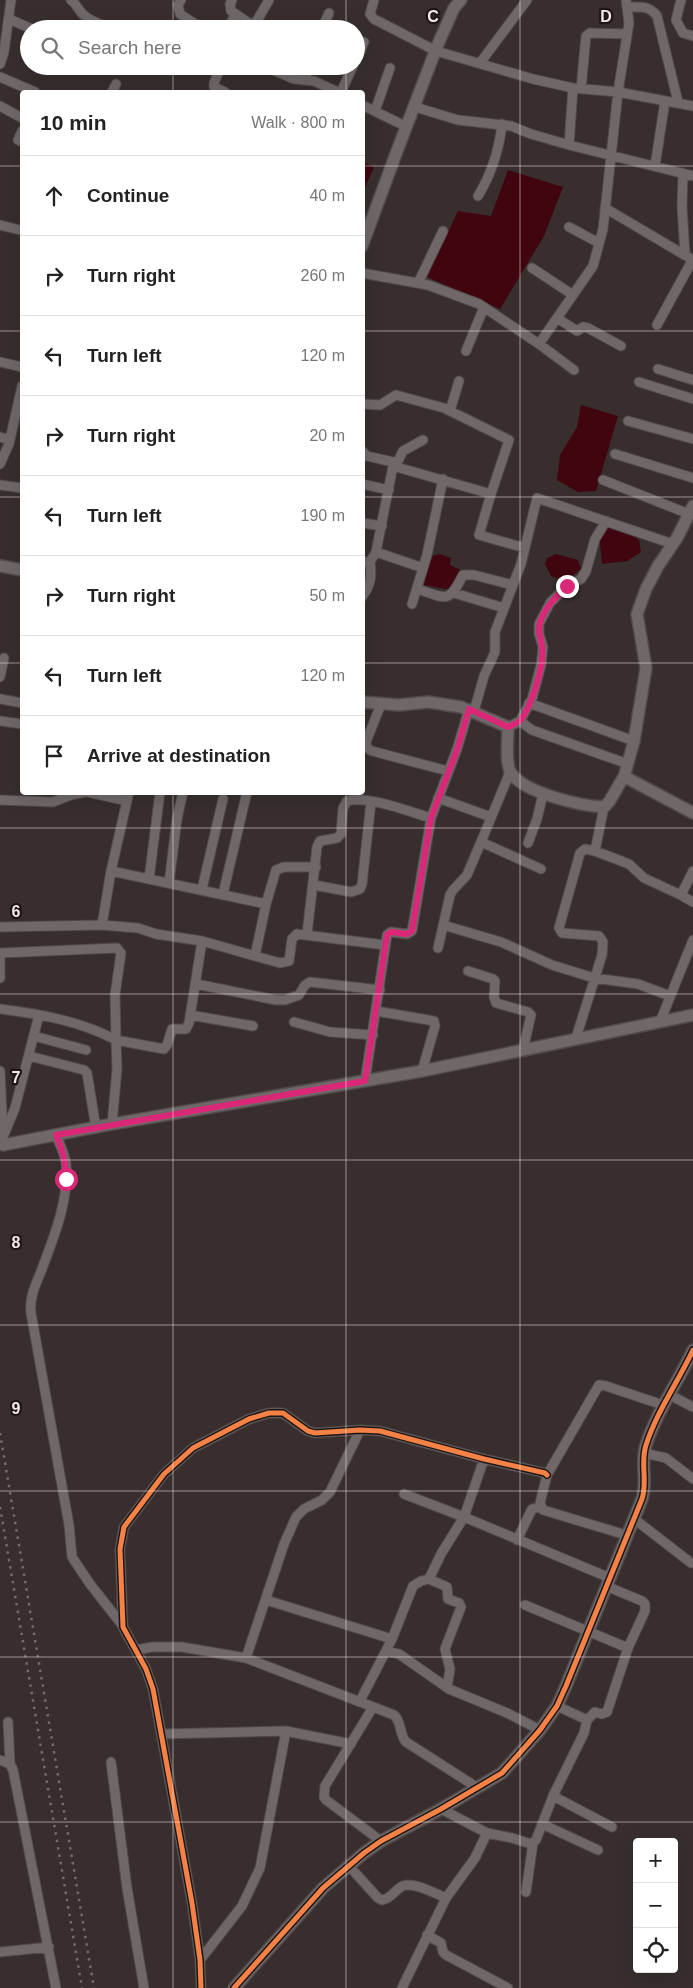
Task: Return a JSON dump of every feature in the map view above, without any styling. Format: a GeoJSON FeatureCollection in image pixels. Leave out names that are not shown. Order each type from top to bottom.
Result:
{"type":"FeatureCollection","features":[{"type":"Feature","properties":{"kind":"street"},"geometry":{"type":"LineString","coordinates":[[0,64],[11,0]]}},
{"type":"Feature","properties":{"kind":"street"},"geometry":{"type":"LineString","coordinates":[[71,0],[76,3],[79,10],[86,17],[92,20]]}},
{"type":"Feature","properties":{"kind":"street"},"geometry":{"type":"LineString","coordinates":[[180,0],[178,5],[180,14],[189,20]]}},
{"type":"Feature","properties":{"kind":"street"},"geometry":{"type":"LineString","coordinates":[[232,0],[230,4],[231,10],[245,20]]}},
{"type":"Feature","properties":{"kind":"street"},"geometry":{"type":"LineString","coordinates":[[257,20],[269,0]]}},
{"type":"Feature","properties":{"kind":"street"},"geometry":{"type":"LineString","coordinates":[[373,0],[370,14],[374,19],[436,51],[533,79],[577,89],[618,92],[693,105]]}},
{"type":"Feature","properties":{"kind":"street"},"geometry":{"type":"LineString","coordinates":[[365,238],[436,51],[454,8],[461,0]]}},
{"type":"Feature","properties":{"kind":"street"},"geometry":{"type":"LineString","coordinates":[[480,63],[527,0]]}},
{"type":"Feature","properties":{"kind":"street"},"geometry":{"type":"LineString","coordinates":[[681,0],[676,20],[683,33],[693,36]]}},
{"type":"Feature","properties":{"kind":"street"},"geometry":{"type":"LineString","coordinates":[[539,344],[593,266],[599,243],[605,208],[618,92],[629,23],[627,3],[647,7],[653,10],[657,16],[678,102]]}},
{"type":"Feature","properties":{"kind":"street"},"geometry":{"type":"LineString","coordinates":[[326,20],[329,13]]}},
{"type":"Feature","properties":{"kind":"street"},"geometry":{"type":"LineString","coordinates":[[232,20],[236,14]]}},
{"type":"Feature","properties":{"kind":"street"},"geometry":{"type":"LineString","coordinates":[[8,19],[20,24]]}},
{"type":"Feature","properties":{"kind":"street"},"geometry":{"type":"LineString","coordinates":[[569,145],[586,36],[590,33],[627,34]]}},
{"type":"Feature","properties":{"kind":"street"},"geometry":{"type":"LineString","coordinates":[[375,111],[390,68]]}},
{"type":"Feature","properties":{"kind":"street"},"geometry":{"type":"LineString","coordinates":[[213,90],[217,75]]}},
{"type":"Feature","properties":{"kind":"street"},"geometry":{"type":"LineString","coordinates":[[283,75],[294,80],[306,79],[314,81],[334,90]]}},
{"type":"Feature","properties":{"kind":"street"},"geometry":{"type":"LineString","coordinates":[[306,79],[307,75]]}},
{"type":"Feature","properties":{"kind":"street"},"geometry":{"type":"LineString","coordinates":[[340,90],[348,75]]}},
{"type":"Feature","properties":{"kind":"street"},"geometry":{"type":"LineString","coordinates":[[0,77],[30,90]]}},
{"type":"Feature","properties":{"kind":"street"},"geometry":{"type":"LineString","coordinates":[[655,166],[665,101]]}},
{"type":"Feature","properties":{"kind":"street"},"geometry":{"type":"LineString","coordinates":[[0,106],[20,117]]}},
{"type":"Feature","properties":{"kind":"street"},"geometry":{"type":"LineString","coordinates":[[365,106],[407,127]]}},
{"type":"Feature","properties":{"kind":"street"},"geometry":{"type":"LineString","coordinates":[[415,107],[458,120],[502,124],[611,157],[693,176]]}},
{"type":"Feature","properties":{"kind":"street"},"geometry":{"type":"LineString","coordinates":[[478,196],[493,168],[502,124]]}},
{"type":"Feature","properties":{"kind":"street"},"geometry":{"type":"LineString","coordinates":[[657,326],[690,258],[682,207],[683,173]]}},
{"type":"Feature","properties":{"kind":"street"},"geometry":{"type":"LineString","coordinates":[[605,208],[690,258]]}},
{"type":"Feature","properties":{"kind":"street"},"geometry":{"type":"LineString","coordinates":[[0,225],[20,230]]}},
{"type":"Feature","properties":{"kind":"street"},"geometry":{"type":"LineString","coordinates":[[569,227],[599,243]]}},
{"type":"Feature","properties":{"kind":"street"},"geometry":{"type":"LineString","coordinates":[[418,282],[443,230]]}},
{"type":"Feature","properties":{"kind":"street"},"geometry":{"type":"LineString","coordinates":[[532,268],[573,295]]}},
{"type":"Feature","properties":{"kind":"street"},"geometry":{"type":"LineString","coordinates":[[365,273],[428,284],[484,307],[574,370]]}},
{"type":"Feature","properties":{"kind":"street"},"geometry":{"type":"LineString","coordinates":[[466,351],[484,307]]}},
{"type":"Feature","properties":{"kind":"street"},"geometry":{"type":"LineString","coordinates":[[557,318],[577,331],[583,327],[588,328],[621,346]]}},
{"type":"Feature","properties":{"kind":"street"},"geometry":{"type":"LineString","coordinates":[[0,362],[20,367]]}},
{"type":"Feature","properties":{"kind":"street"},"geometry":{"type":"LineString","coordinates":[[658,369],[693,380]]}},
{"type":"Feature","properties":{"kind":"street"},"geometry":{"type":"LineString","coordinates":[[450,411],[459,381]]}},
{"type":"Feature","properties":{"kind":"street"},"geometry":{"type":"LineString","coordinates":[[639,382],[693,400]]}},
{"type":"Feature","properties":{"kind":"street"},"geometry":{"type":"LineString","coordinates":[[0,464],[10,440],[20,395]]}},
{"type":"Feature","properties":{"kind":"street"},"geometry":{"type":"LineString","coordinates":[[365,404],[380,405],[396,395],[450,411],[508,440],[479,535],[525,548]]}},
{"type":"Feature","properties":{"kind":"street"},"geometry":{"type":"LineString","coordinates":[[628,421],[693,439]]}},
{"type":"Feature","properties":{"kind":"street"},"geometry":{"type":"LineString","coordinates":[[0,436],[10,440]]}},
{"type":"Feature","properties":{"kind":"street"},"geometry":{"type":"LineString","coordinates":[[365,454],[393,462],[398,461],[404,451],[423,440]]}},
{"type":"Feature","properties":{"kind":"street"},"geometry":{"type":"LineString","coordinates":[[615,454],[693,478]]}},
{"type":"Feature","properties":{"kind":"street"},"geometry":{"type":"LineString","coordinates":[[365,592],[372,576],[366,562],[376,552],[394,466],[491,494]]}},
{"type":"Feature","properties":{"kind":"street"},"geometry":{"type":"LineString","coordinates":[[412,604],[423,568],[443,480]]}},
{"type":"Feature","properties":{"kind":"street"},"geometry":{"type":"LineString","coordinates":[[595,852],[604,807],[624,777],[634,741],[646,668],[636,614],[658,566],[692,510],[602,480]]}},
{"type":"Feature","properties":{"kind":"street"},"geometry":{"type":"LineString","coordinates":[[0,485],[20,488]]}},
{"type":"Feature","properties":{"kind":"street"},"geometry":{"type":"LineString","coordinates":[[365,485],[389,490]]}},
{"type":"Feature","properties":{"kind":"street"},"geometry":{"type":"LineString","coordinates":[[365,1081],[380,990],[385,945],[389,933],[407,934],[412,931],[431,818],[494,652],[495,632],[521,564],[537,498],[673,544]]}},
{"type":"Feature","properties":{"kind":"street"},"geometry":{"type":"LineString","coordinates":[[508,727],[520,721],[530,703],[541,665],[543,647],[539,634],[539,624],[550,603],[567,586],[581,579],[586,571],[595,539],[606,521]]}},
{"type":"Feature","properties":{"kind":"street"},"geometry":{"type":"LineString","coordinates":[[365,523],[382,526]]}},
{"type":"Feature","properties":{"kind":"street"},"geometry":{"type":"LineString","coordinates":[[376,552],[423,568]]}},
{"type":"Feature","properties":{"kind":"street"},"geometry":{"type":"LineString","coordinates":[[0,566],[20,570]]}},
{"type":"Feature","properties":{"kind":"street"},"geometry":{"type":"LineString","coordinates":[[417,589],[440,596],[449,596],[454,593],[463,575],[474,575],[513,585]]}},
{"type":"Feature","properties":{"kind":"street"},"geometry":{"type":"LineString","coordinates":[[454,593],[504,608]]}},
{"type":"Feature","properties":{"kind":"street"},"geometry":{"type":"LineString","coordinates":[[0,677],[4,658]]}},
{"type":"Feature","properties":{"kind":"street"},"geometry":{"type":"LineString","coordinates":[[0,698],[20,703]]}},
{"type":"Feature","properties":{"kind":"street"},"geometry":{"type":"LineString","coordinates":[[365,702],[398,705],[428,702],[471,710],[508,727]]}},
{"type":"Feature","properties":{"kind":"street"},"geometry":{"type":"LineString","coordinates":[[530,703],[634,741]]}},
{"type":"Feature","properties":{"kind":"street"},"geometry":{"type":"LineString","coordinates":[[381,704],[366,742],[367,748],[372,751],[448,771]]}},
{"type":"Feature","properties":{"kind":"street"},"geometry":{"type":"LineString","coordinates":[[0,721],[20,724]]}},
{"type":"Feature","properties":{"kind":"street"},"geometry":{"type":"LineString","coordinates":[[520,721],[532,730],[628,764]]}},
{"type":"Feature","properties":{"kind":"street"},"geometry":{"type":"LineString","coordinates":[[438,948],[450,895],[467,875],[510,772],[508,727]]}},
{"type":"Feature","properties":{"kind":"street"},"geometry":{"type":"LineString","coordinates":[[510,772],[517,779],[543,794],[592,806],[604,807]]}},
{"type":"Feature","properties":{"kind":"street"},"geometry":{"type":"LineString","coordinates":[[624,777],[693,813]]}},
{"type":"Feature","properties":{"kind":"street"},"geometry":{"type":"LineString","coordinates":[[528,843],[543,794]]}},
{"type":"Feature","properties":{"kind":"street"},"geometry":{"type":"LineString","coordinates":[[0,800],[44,803],[54,802],[69,795]]}},
{"type":"Feature","properties":{"kind":"street"},"geometry":{"type":"LineString","coordinates":[[102,925],[111,871],[128,797],[111,795]]}},
{"type":"Feature","properties":{"kind":"street"},"geometry":{"type":"LineString","coordinates":[[149,879],[160,795]]}},
{"type":"Feature","properties":{"kind":"street"},"geometry":{"type":"LineString","coordinates":[[168,883],[182,795]]}},
{"type":"Feature","properties":{"kind":"street"},"geometry":{"type":"LineString","coordinates":[[223,894],[246,795]]}},
{"type":"Feature","properties":{"kind":"street"},"geometry":{"type":"LineString","coordinates":[[438,798],[491,817]]}},
{"type":"Feature","properties":{"kind":"street"},"geometry":{"type":"LineString","coordinates":[[202,889],[223,799]]}},
{"type":"Feature","properties":{"kind":"street"},"geometry":{"type":"LineString","coordinates":[[307,934],[317,847],[320,841],[337,838],[341,834],[344,804],[351,800],[371,802],[431,818]]}},
{"type":"Feature","properties":{"kind":"street"},"geometry":{"type":"LineString","coordinates":[[314,885],[351,892],[360,889],[371,802]]}},
{"type":"Feature","properties":{"kind":"street"},"geometry":{"type":"LineString","coordinates":[[481,842],[540,869]]}},
{"type":"Feature","properties":{"kind":"street"},"geometry":{"type":"LineString","coordinates":[[576,1038],[602,955],[602,938],[594,935],[562,933],[559,928],[580,853],[585,850],[595,852],[629,864],[644,878],[693,902]]}},
{"type":"Feature","properties":{"kind":"street"},"geometry":{"type":"LineString","coordinates":[[255,956],[266,904],[276,870],[284,867],[316,868]]}},
{"type":"Feature","properties":{"kind":"street"},"geometry":{"type":"LineString","coordinates":[[111,871],[266,904]]}},
{"type":"Feature","properties":{"kind":"street"},"geometry":{"type":"LineString","coordinates":[[683,896],[693,871]]}},
{"type":"Feature","properties":{"kind":"street"},"geometry":{"type":"LineString","coordinates":[[0,927],[102,925],[138,928],[152,933],[202,941],[285,963],[291,957],[294,935],[307,934],[385,945]]}},
{"type":"Feature","properties":{"kind":"street"},"geometry":{"type":"LineString","coordinates":[[443,925],[493,940],[552,965],[594,978],[631,982],[647,986],[670,996]]}},
{"type":"Feature","properties":{"kind":"street"},"geometry":{"type":"LineString","coordinates":[[660,1022],[693,940]]}},
{"type":"Feature","properties":{"kind":"street"},"geometry":{"type":"LineString","coordinates":[[0,1009],[39,1015],[84,1026],[116,1040],[164,1049],[172,1029],[186,1029],[196,984],[202,941]]}},
{"type":"Feature","properties":{"kind":"street"},"geometry":{"type":"LineString","coordinates":[[0,978],[0,953],[119,949],[121,953],[115,995],[117,1069],[112,1124]]}},
{"type":"Feature","properties":{"kind":"street"},"geometry":{"type":"LineString","coordinates":[[468,971],[495,981],[494,997],[496,1003],[528,1012],[531,1015],[523,1050]]}},
{"type":"Feature","properties":{"kind":"street"},"geometry":{"type":"LineString","coordinates":[[196,984],[281,1000],[300,995],[310,982],[380,990]]}},
{"type":"Feature","properties":{"kind":"street"},"geometry":{"type":"LineString","coordinates":[[376,1011],[434,1021],[435,1026],[422,1071]]}},
{"type":"Feature","properties":{"kind":"street"},"geometry":{"type":"LineString","coordinates":[[3,1141],[56,1135],[422,1071],[693,1014]]}},
{"type":"Feature","properties":{"kind":"street"},"geometry":{"type":"LineString","coordinates":[[3,1141],[15,1108],[39,1015]]}},
{"type":"Feature","properties":{"kind":"street"},"geometry":{"type":"LineString","coordinates":[[190,1015],[253,1026]]}},
{"type":"Feature","properties":{"kind":"street"},"geometry":{"type":"LineString","coordinates":[[294,1022],[330,1032],[373,1035]]}},
{"type":"Feature","properties":{"kind":"street"},"geometry":{"type":"LineString","coordinates":[[34,1036],[86,1050]]}},
{"type":"Feature","properties":{"kind":"street"},"geometry":{"type":"LineString","coordinates":[[29,1056],[84,1070],[87,1073],[96,1128]]}},
{"type":"Feature","properties":{"kind":"street"},"geometry":{"type":"LineString","coordinates":[[0,1071],[3,1141]]}},
{"type":"Feature","properties":{"kind":"street"},"geometry":{"type":"LineString","coordinates":[[56,1135],[66,1164],[64,1200],[56,1231],[31,1297],[31,1314],[69,1525],[70,1552],[90,1584],[123,1627],[150,1679],[162,1734],[200,1960],[201,1988]]}},
{"type":"Feature","properties":{"kind":"street"},"geometry":{"type":"LineString","coordinates":[[234,1988],[305,1908],[349,1866],[380,1841],[478,1788],[506,1769],[540,1730],[557,1706],[645,1490],[644,1453],[649,1437],[693,1350]]}},
{"type":"Feature","properties":{"kind":"street"},"geometry":{"type":"LineString","coordinates":[[540,1507],[547,1475],[599,1385],[693,1407]]}},
{"type":"Feature","properties":{"kind":"street"},"geometry":{"type":"LineString","coordinates":[[123,1627],[120,1549],[124,1527],[164,1474],[192,1448],[249,1419],[283,1413],[308,1431],[315,1433],[360,1430],[380,1431],[547,1475]]}},
{"type":"Feature","properties":{"kind":"street"},"geometry":{"type":"LineString","coordinates":[[246,1658],[284,1544],[296,1517],[304,1509],[322,1500],[330,1492],[360,1430]]}},
{"type":"Feature","properties":{"kind":"street"},"geometry":{"type":"LineString","coordinates":[[644,1453],[666,1458],[693,1479]]}},
{"type":"Feature","properties":{"kind":"street"},"geometry":{"type":"LineString","coordinates":[[429,1579],[441,1554],[464,1517],[484,1459]]}},
{"type":"Feature","properties":{"kind":"street"},"geometry":{"type":"LineString","coordinates":[[404,1494],[464,1517],[516,1540],[608,1582],[645,1604],[645,1611],[628,1648],[607,1712],[602,1714],[595,1712],[587,1720],[581,1741],[553,1796],[533,1843],[526,1892]]}},
{"type":"Feature","properties":{"kind":"street"},"geometry":{"type":"LineString","coordinates":[[516,1540],[532,1509],[540,1507],[549,1512],[626,1535]]}},
{"type":"Feature","properties":{"kind":"street"},"geometry":{"type":"LineString","coordinates":[[633,1518],[691,1564]]}},
{"type":"Feature","properties":{"kind":"street"},"geometry":{"type":"LineString","coordinates":[[360,1702],[392,1639],[413,1586],[429,1579],[447,1587],[448,1599],[458,1602],[461,1608],[445,1649],[450,1669],[447,1684],[449,1689]]}},
{"type":"Feature","properties":{"kind":"street"},"geometry":{"type":"LineString","coordinates":[[266,1600],[392,1639]]}},
{"type":"Feature","properties":{"kind":"street"},"geometry":{"type":"LineString","coordinates":[[525,1605],[628,1648]]}},
{"type":"Feature","properties":{"kind":"street"},"geometry":{"type":"LineString","coordinates":[[136,1650],[152,1647],[182,1647],[246,1658],[373,1707],[397,1718],[402,1738],[415,1749],[478,1788]]}},
{"type":"Feature","properties":{"kind":"street"},"geometry":{"type":"LineString","coordinates":[[386,1651],[398,1654],[449,1689],[506,1712],[540,1730]]}},
{"type":"Feature","properties":{"kind":"street"},"geometry":{"type":"LineString","coordinates":[[557,1706],[587,1720]]}},
{"type":"Feature","properties":{"kind":"street"},"geometry":{"type":"LineString","coordinates":[[373,1707],[325,1786],[324,1797],[380,1841]]}},
{"type":"Feature","properties":{"kind":"street"},"geometry":{"type":"LineString","coordinates":[[8,1722],[10,1764],[14,1770],[56,1988]]}},
{"type":"Feature","properties":{"kind":"street"},"geometry":{"type":"LineString","coordinates":[[162,1734],[286,1730],[351,1744]]}},
{"type":"Feature","properties":{"kind":"street"},"geometry":{"type":"LineString","coordinates":[[200,1960],[242,1906],[260,1868],[286,1730]]}},
{"type":"Feature","properties":{"kind":"street"},"geometry":{"type":"LineString","coordinates":[[0,1760],[10,1764]]}},
{"type":"Feature","properties":{"kind":"street"},"geometry":{"type":"LineString","coordinates":[[111,1762],[127,1888],[144,1988]]}},
{"type":"Feature","properties":{"kind":"street"},"geometry":{"type":"LineString","coordinates":[[553,1796],[612,1827]]}},
{"type":"Feature","properties":{"kind":"street"},"geometry":{"type":"LineString","coordinates":[[441,1809],[487,1833],[512,1838],[528,1844],[533,1843]]}},
{"type":"Feature","properties":{"kind":"street"},"geometry":{"type":"LineString","coordinates":[[542,1824],[598,1850]]}},
{"type":"Feature","properties":{"kind":"street"},"geometry":{"type":"LineString","coordinates":[[402,1988],[446,1898],[475,1858],[487,1833]]}},
{"type":"Feature","properties":{"kind":"street"},"geometry":{"type":"LineString","coordinates":[[349,1866],[382,1900],[390,1898],[402,1886],[409,1885],[446,1898]]}},
{"type":"Feature","properties":{"kind":"street"},"geometry":{"type":"LineString","coordinates":[[427,1935],[441,1943],[443,1952],[446,1955],[508,1988]]}},
{"type":"Feature","properties":{"kind":"street"},"geometry":{"type":"LineString","coordinates":[[0,1952],[49,1947]]}},
{"type":"Feature","properties":{"kind":"shaded area"},"geometry":{"type":"Polygon","coordinates":[[[365,164],[374,167],[365,187],[365,164]]]}},
{"type":"Feature","properties":{"kind":"shaded area"},"geometry":{"type":"Polygon","coordinates":[[[508,170],[563,187],[544,236],[500,309],[427,277],[458,211],[491,216],[508,170]]]}},
{"type":"Feature","properties":{"kind":"shaded area"},"geometry":{"type":"Polygon","coordinates":[[[581,405],[618,416],[596,491],[578,492],[557,480],[560,455],[577,427],[581,405]]]}},
{"type":"Feature","properties":{"kind":"shaded area"},"geometry":{"type":"Polygon","coordinates":[[[611,525],[627,530],[639,540],[641,552],[627,561],[602,564],[599,534],[611,525]]]}},
{"type":"Feature","properties":{"kind":"shaded area"},"geometry":{"type":"Polygon","coordinates":[[[440,554],[451,558],[450,565],[460,570],[452,590],[424,585],[428,557],[440,554]]]}},
{"type":"Feature","properties":{"kind":"shaded area"},"geometry":{"type":"Polygon","coordinates":[[[556,554],[578,560],[581,569],[573,575],[570,583],[551,576],[545,564],[547,558],[556,554]]]}},
{"type":"Feature","properties":{"kind":"railway"},"geometry":{"type":"LineString","coordinates":[[0,1433],[94,1988]]}},
{"type":"Feature","properties":{"kind":"railway"},"geometry":{"type":"LineString","coordinates":[[0,1507],[82,1988]]}},
{"type":"Feature","properties":{"kind":"cycle path"},"geometry":{"type":"LineString","coordinates":[[234,1988],[323,1888],[364,1853],[381,1841],[502,1773],[540,1730],[557,1706],[566,1686],[642,1499],[646,1445],[662,1408],[693,1350]]}},
{"type":"Feature","properties":{"kind":"cycle path"},"geometry":{"type":"LineString","coordinates":[[201,1988],[200,1960],[192,1903],[153,1689],[146,1669],[123,1627],[120,1549],[124,1527],[164,1474],[193,1448],[249,1419],[269,1413],[283,1413],[308,1431],[315,1433],[360,1430],[380,1431],[547,1475]]}},
{"type":"Feature","properties":{"kind":"route"},"geometry":{"type":"LineString","coordinates":[[66,1179],[64,1154],[56,1135],[365,1081],[387,935],[391,932],[407,934],[412,931],[431,818],[457,750],[469,709],[508,727],[520,721],[532,700],[541,665],[543,647],[539,634],[539,624],[550,603],[567,586]]}}]}
